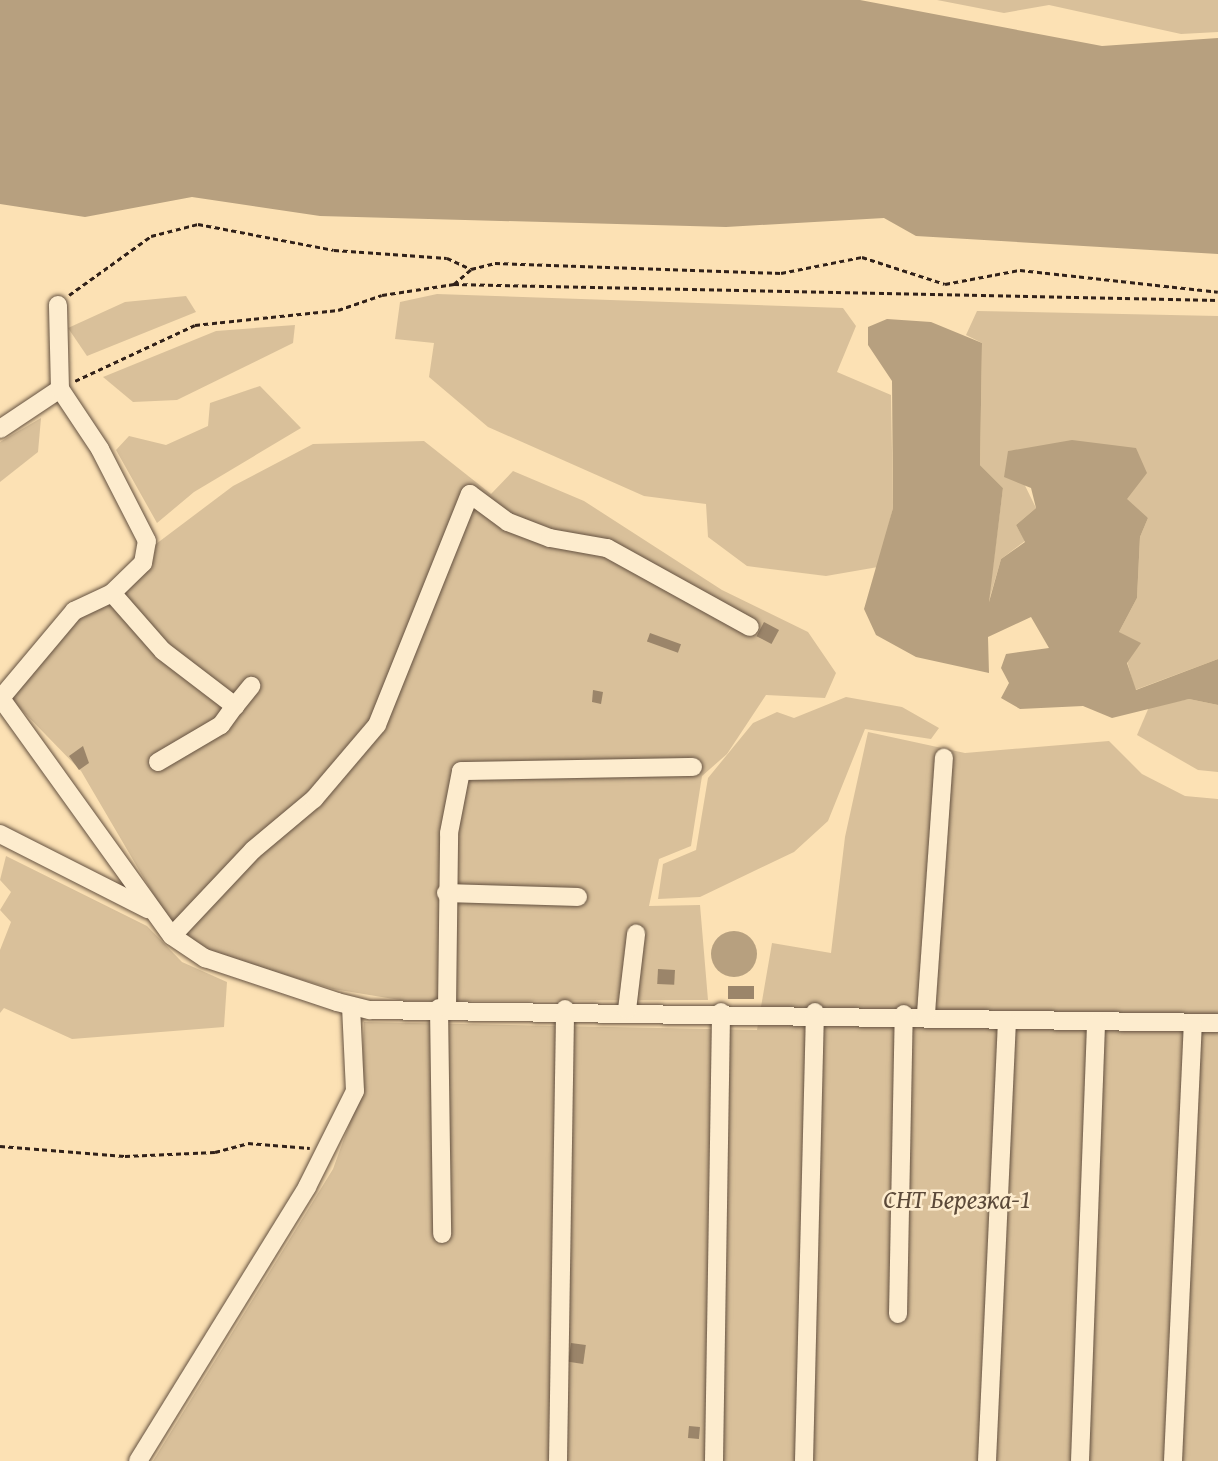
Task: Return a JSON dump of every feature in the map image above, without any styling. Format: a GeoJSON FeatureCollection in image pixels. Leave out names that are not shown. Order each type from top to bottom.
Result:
{"type":"FeatureCollection","features":[{"type":"Feature","properties":{"kind":"street"},"geometry":{"type":"LineString","coordinates":[[58,305],[60,389],[100,449],[147,541],[143,563],[112,593],[74,611],[0,697],[148,909],[172,936],[205,958],[351,1006],[926,1014],[1007,1020],[1218,1023]]}},
{"type":"Feature","properties":{"kind":"street"},"geometry":{"type":"LineString","coordinates":[[0,429],[60,389]]}},
{"type":"Feature","properties":{"kind":"street"},"geometry":{"type":"LineString","coordinates":[[172,936],[253,850],[314,799],[377,725],[470,494],[508,522],[550,538],[607,548],[750,627]]}},
{"type":"Feature","properties":{"kind":"street"},"geometry":{"type":"LineString","coordinates":[[112,593],[163,651],[235,706]]}},
{"type":"Feature","properties":{"kind":"street"},"geometry":{"type":"LineString","coordinates":[[158,762],[221,725],[251,687]]}},
{"type":"Feature","properties":{"kind":"street"},"geometry":{"type":"LineString","coordinates":[[926,1014],[944,758]]}},
{"type":"Feature","properties":{"kind":"street"},"geometry":{"type":"LineString","coordinates":[[442,1234],[446,893],[461,771],[693,767]]}},
{"type":"Feature","properties":{"kind":"street"},"geometry":{"type":"LineString","coordinates":[[0,834],[148,909]]}},
{"type":"Feature","properties":{"kind":"street"},"geometry":{"type":"LineString","coordinates":[[446,893],[578,897]]}},
{"type":"Feature","properties":{"kind":"street"},"geometry":{"type":"LineString","coordinates":[[627,1010],[636,933]]}},
{"type":"Feature","properties":{"kind":"street"},"geometry":{"type":"LineString","coordinates":[[138,1461],[326,1150],[355,1091],[351,1006]]}},
{"type":"Feature","properties":{"kind":"street"},"geometry":{"type":"LineString","coordinates":[[558,1461],[565,1009]]}},
{"type":"Feature","properties":{"kind":"street"},"geometry":{"type":"LineString","coordinates":[[714,1461],[721,1012]]}},
{"type":"Feature","properties":{"kind":"street"},"geometry":{"type":"LineString","coordinates":[[804,1461],[815,1012]]}},
{"type":"Feature","properties":{"kind":"street"},"geometry":{"type":"LineString","coordinates":[[898,1314],[904,1014]]}},
{"type":"Feature","properties":{"kind":"street"},"geometry":{"type":"LineString","coordinates":[[987,1461],[1007,1020]]}},
{"type":"Feature","properties":{"kind":"street"},"geometry":{"type":"LineString","coordinates":[[1080,1461],[1096,1022]]}},
{"type":"Feature","properties":{"kind":"street"},"geometry":{"type":"LineString","coordinates":[[1173,1461],[1193,1023]]}},
{"type":"Feature","properties":{"kind":"path"},"geometry":{"type":"LineString","coordinates":[[58,305],[87,277],[151,236],[198,225],[334,250],[447,258],[471,270]]}},
{"type":"Feature","properties":{"kind":"path"},"geometry":{"type":"LineString","coordinates":[[454,284],[471,270],[495,263],[781,273],[862,257],[945,284],[1020,270],[1218,292]]}},
{"type":"Feature","properties":{"kind":"path"},"geometry":{"type":"LineString","coordinates":[[60,389],[195,325],[338,310],[382,295],[454,284],[1218,300]]}},
{"type":"Feature","properties":{"kind":"path"},"geometry":{"type":"LineString","coordinates":[[0,1146],[125,1156],[248,1143],[326,1150]]}},
{"type":"Feature","properties":{"kind":"green space"},"geometry":{"type":"Polygon","coordinates":[[[937,0],[1218,0],[1218,32],[1181,34],[1049,5],[1004,13],[937,0]]]}},
{"type":"Feature","properties":{"kind":"green space"},"geometry":{"type":"Polygon","coordinates":[[[437,294],[843,308],[856,326],[837,372],[891,395],[893,508],[878,567],[826,576],[747,566],[708,537],[706,504],[644,496],[488,427],[429,377],[434,343],[395,339],[400,302],[437,294]]]}},
{"type":"Feature","properties":{"kind":"green space"},"geometry":{"type":"Polygon","coordinates":[[[186,296],[196,312],[87,356],[68,328],[125,302],[186,296]]]}},
{"type":"Feature","properties":{"kind":"green space"},"geometry":{"type":"Polygon","coordinates":[[[977,311],[1218,316],[1218,659],[1135,690],[1119,632],[1137,598],[1140,537],[1148,518],[1031,449],[1008,451],[1036,508],[1016,525],[1025,541],[1001,559],[988,604],[1003,488],[980,465],[982,343],[966,335],[977,311]]]}},
{"type":"Feature","properties":{"kind":"green space"},"geometry":{"type":"Polygon","coordinates":[[[295,325],[293,343],[177,400],[133,402],[103,377],[216,331],[295,325]]]}},
{"type":"Feature","properties":{"kind":"green space"},"geometry":{"type":"Polygon","coordinates":[[[260,386],[301,428],[194,492],[157,523],[116,450],[129,436],[166,445],[208,426],[210,403],[260,386]]]}},
{"type":"Feature","properties":{"kind":"green space"},"geometry":{"type":"Polygon","coordinates":[[[41,418],[38,452],[0,482],[0,442],[41,418]]]}},
{"type":"Feature","properties":{"kind":"green space"},"geometry":{"type":"Polygon","coordinates":[[[424,441],[491,494],[513,471],[584,501],[722,590],[808,632],[836,673],[825,698],[766,695],[727,754],[702,776],[691,846],[659,859],[649,906],[700,905],[708,1000],[406,1001],[333,989],[208,952],[166,916],[81,771],[10,698],[78,620],[152,567],[156,544],[233,486],[313,444],[424,441]]]}},
{"type":"Feature","properties":{"kind":"green space"},"geometry":{"type":"Polygon","coordinates":[[[846,697],[902,707],[939,728],[931,739],[865,729],[828,821],[794,852],[700,897],[658,899],[663,864],[696,850],[708,778],[753,723],[777,712],[794,718],[846,697]]]}},
{"type":"Feature","properties":{"kind":"green space"},"geometry":{"type":"Polygon","coordinates":[[[1189,699],[1218,705],[1218,772],[1198,770],[1137,735],[1149,707],[1189,699]]]}},
{"type":"Feature","properties":{"kind":"green space","name":"СНТ Березка-1"},"geometry":{"type":"Polygon","coordinates":[[[868,732],[965,753],[1109,741],[1142,774],[1185,796],[1218,799],[1218,1461],[153,1461],[333,1169],[361,1092],[364,1022],[757,1030],[772,943],[831,953],[845,837],[868,732]]]}},
{"type":"Feature","properties":{"kind":"green space"},"geometry":{"type":"Polygon","coordinates":[[[6,856],[147,926],[182,962],[227,982],[224,1027],[72,1039],[4,1008],[0,1013],[0,950],[11,922],[0,910],[11,892],[0,880],[6,856]]]}},
{"type":"Feature","properties":{"kind":"shaded area"},"geometry":{"type":"Polygon","coordinates":[[[0,0],[860,0],[1102,46],[1218,38],[1218,254],[916,236],[884,218],[726,227],[320,216],[192,197],[85,217],[0,204],[0,0]]]}},
{"type":"Feature","properties":{"kind":"shaded area"},"geometry":{"type":"Polygon","coordinates":[[[887,319],[931,322],[982,343],[980,465],[1003,488],[989,602],[1001,559],[1025,542],[1016,525],[1036,508],[1031,488],[1004,477],[1008,451],[1072,440],[1136,448],[1147,473],[1127,499],[1148,518],[1140,537],[1137,598],[1119,632],[1141,643],[1127,663],[1136,690],[1218,659],[1218,705],[1189,699],[1112,718],[1083,706],[1020,709],[1001,698],[1009,683],[1001,668],[1006,654],[1049,648],[1031,617],[988,637],[989,673],[916,657],[876,635],[864,609],[893,508],[892,381],[868,345],[868,327],[887,319]]]}},
{"type":"Feature","properties":{"kind":"shaded area"},"geometry":{"type":"Polygon","coordinates":[[[734,931],[750,938],[757,954],[750,970],[734,977],[718,970],[711,954],[718,938],[734,931]]]}},
{"type":"Feature","properties":{"kind":"building"},"geometry":{"type":"Polygon","coordinates":[[[764,622],[779,630],[771,644],[756,636],[764,622]]]}},
{"type":"Feature","properties":{"kind":"building"},"geometry":{"type":"Polygon","coordinates":[[[650,633],[681,644],[678,653],[647,641],[650,633]]]}},
{"type":"Feature","properties":{"kind":"building"},"geometry":{"type":"Polygon","coordinates":[[[593,690],[603,692],[601,704],[592,702],[593,690]]]}},
{"type":"Feature","properties":{"kind":"building"},"geometry":{"type":"Polygon","coordinates":[[[83,746],[89,763],[79,770],[69,756],[83,746]]]}},
{"type":"Feature","properties":{"kind":"building"},"geometry":{"type":"Polygon","coordinates":[[[658,969],[675,970],[674,985],[657,984],[658,969]]]}},
{"type":"Feature","properties":{"kind":"building"},"geometry":{"type":"Polygon","coordinates":[[[728,986],[754,986],[754,999],[728,999],[728,986]]]}},
{"type":"Feature","properties":{"kind":"building"},"geometry":{"type":"Polygon","coordinates":[[[571,1343],[586,1345],[583,1364],[568,1362],[571,1343]]]}},
{"type":"Feature","properties":{"kind":"building"},"geometry":{"type":"Polygon","coordinates":[[[689,1426],[700,1427],[699,1439],[688,1438],[689,1426]]]}}]}
